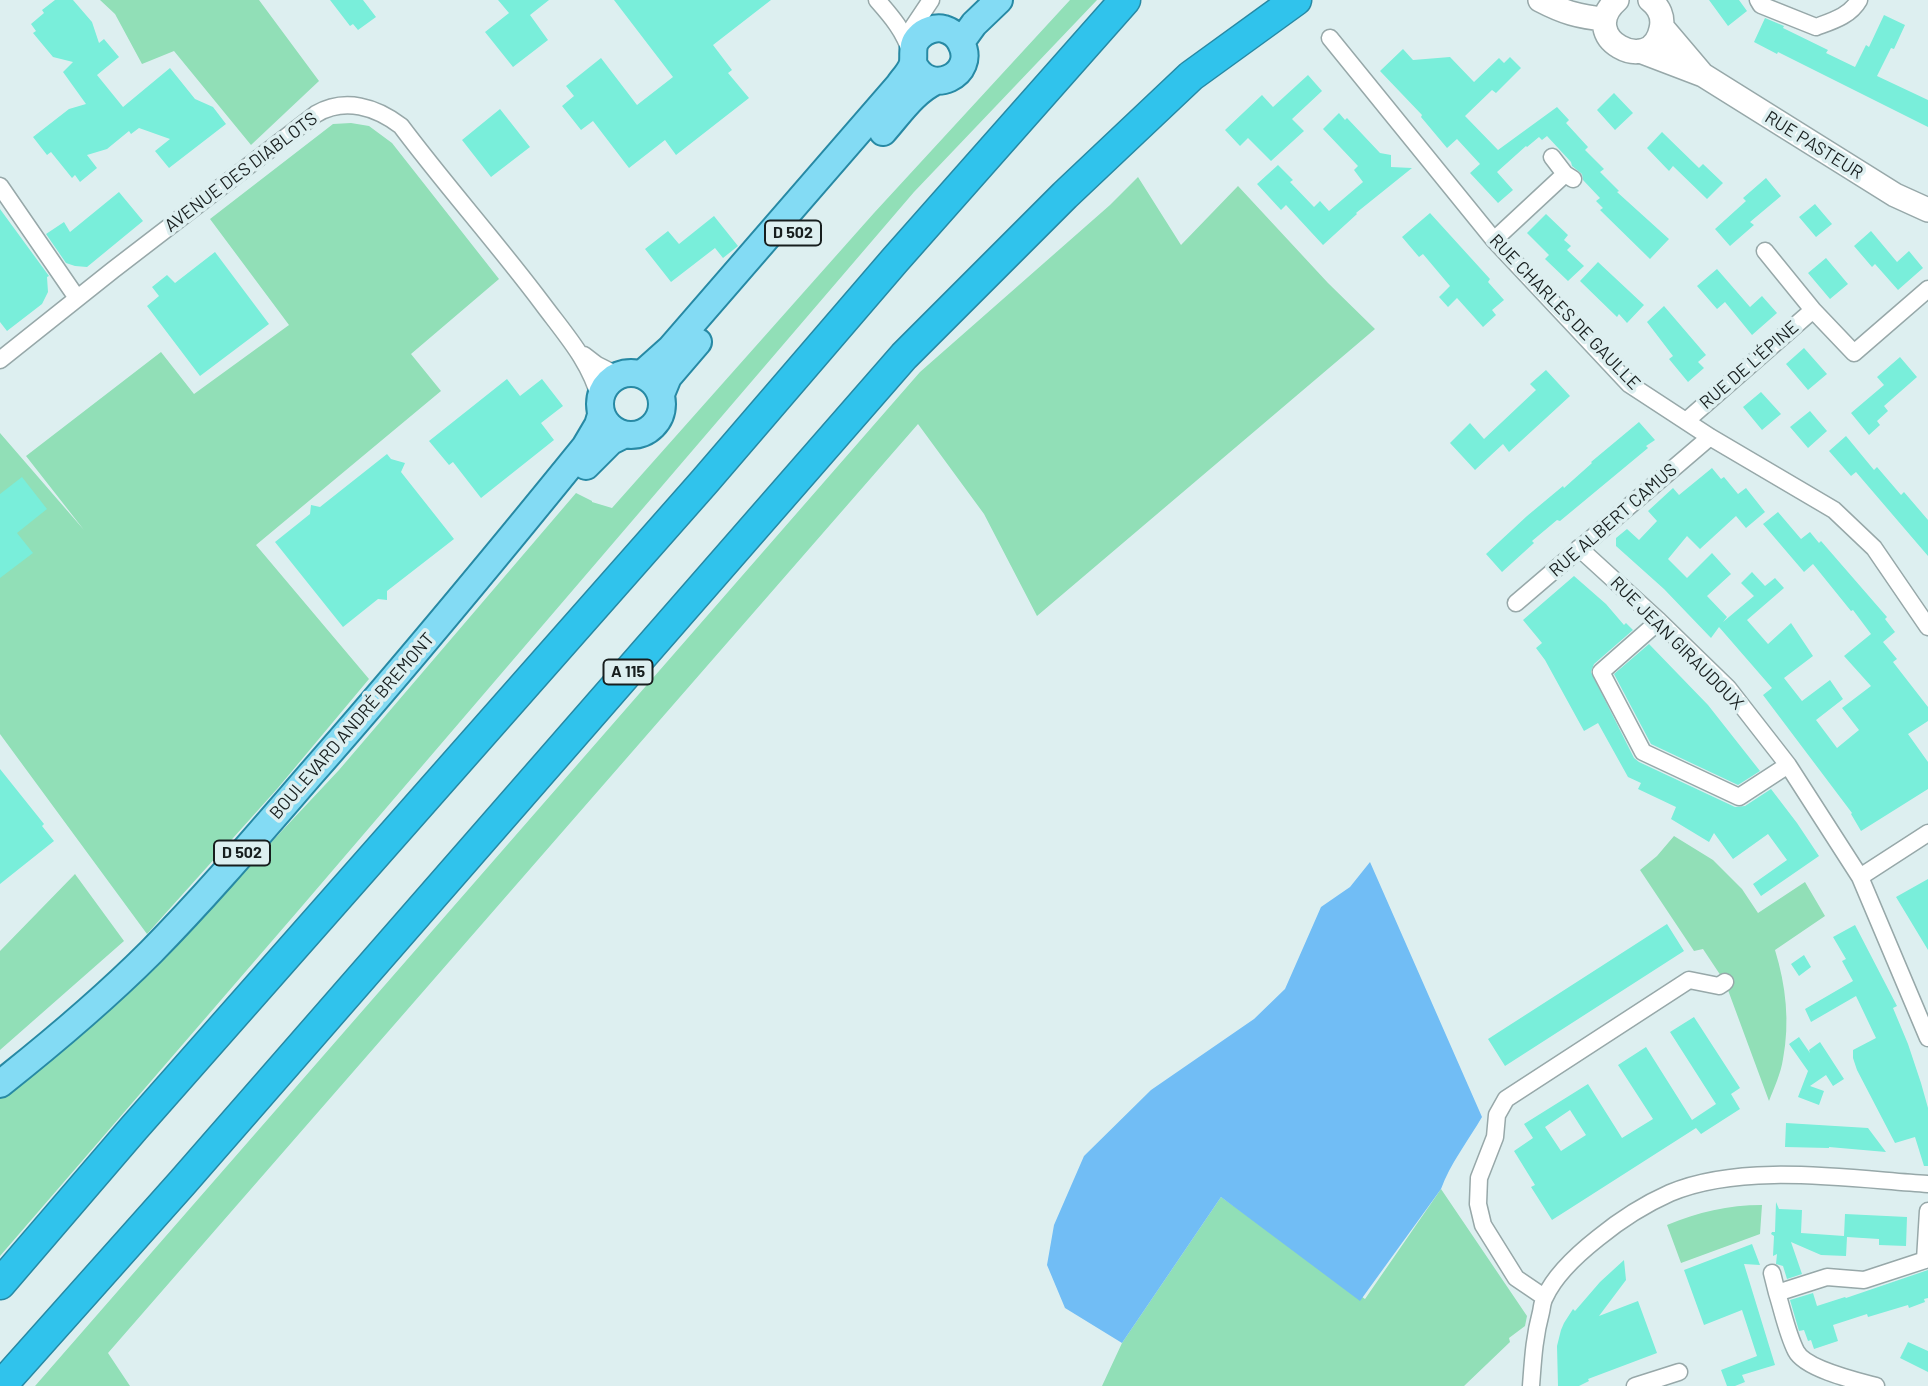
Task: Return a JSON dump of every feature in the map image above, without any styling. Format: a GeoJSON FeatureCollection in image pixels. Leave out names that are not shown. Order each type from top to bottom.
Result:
{"type":"FeatureCollection","features":[{"type":"Feature","properties":{"kind":"highway"},"geometry":{"type":"LineString","coordinates":[[0,1284],[1125,0]]}},
{"type":"Feature","properties":{"kind":"highway","name":"A 115"},"geometry":{"type":"LineString","coordinates":[[1,1386],[904,356],[1065,195],[1191,76],[1296,0]]}},
{"type":"Feature","properties":{"kind":"main road"},"geometry":{"type":"LineString","coordinates":[[936,32],[949,25],[976,0]]}},
{"type":"Feature","properties":{"kind":"main road"},"geometry":{"type":"LineString","coordinates":[[936,32],[964,56],[960,69],[949,79],[936,81],[919,74],[912,59],[919,37],[936,32],[974,24],[999,0]]}},
{"type":"Feature","properties":{"kind":"main road","name":"D 502"},"geometry":{"type":"LineString","coordinates":[[630,375],[670,349],[899,85],[912,59]]}},
{"type":"Feature","properties":{"kind":"main road","name":"D 502"},"geometry":{"type":"LineString","coordinates":[[662,394],[668,377],[710,328],[900,112],[922,89],[936,81]]}},
{"type":"Feature","properties":{"kind":"main road"},"geometry":{"type":"LineString","coordinates":[[630,375],[657,385],[662,394],[661,415],[656,424],[639,434],[623,435],[611,428],[601,407],[604,387],[630,375]]}},
{"type":"Feature","properties":{"kind":"main road","name":"BOULEVARD ANDRÉ BREMONT"},"geometry":{"type":"LineString","coordinates":[[0,1084],[102,998],[171,932],[212,888],[461,600],[585,447],[598,425],[601,407]]}},
{"type":"Feature","properties":{"kind":"main road","name":"BOULEVARD ANDRÉ BREMONT"},"geometry":{"type":"LineString","coordinates":[[461,600],[593,457],[611,441],[623,435]]}},
{"type":"Feature","properties":{"kind":"street"},"geometry":{"type":"LineString","coordinates":[[877,0],[896,20],[906,38],[912,59]]}},
{"type":"Feature","properties":{"kind":"street"},"geometry":{"type":"LineString","coordinates":[[896,20],[936,32],[931,0]]}},
{"type":"Feature","properties":{"kind":"street"},"geometry":{"type":"LineString","coordinates":[[1539,0],[1580,17],[1609,5]]}},
{"type":"Feature","properties":{"kind":"street","name":"RUE PASTEUR"},"geometry":{"type":"LineString","coordinates":[[1650,0],[1658,9],[1662,27],[1703,75]]}},
{"type":"Feature","properties":{"kind":"street"},"geometry":{"type":"LineString","coordinates":[[1758,0],[1761,5],[1816,27],[1839,18],[1854,8],[1859,0]]}},
{"type":"Feature","properties":{"kind":"street","name":"RUE PASTEUR"},"geometry":{"type":"LineString","coordinates":[[1609,5],[1605,29],[1614,45],[1630,52],[1640,51],[1703,75],[1883,188],[1928,210]]}},
{"type":"Feature","properties":{"kind":"street"},"geometry":{"type":"LineString","coordinates":[[1640,51],[1655,43],[1662,27]]}},
{"type":"Feature","properties":{"kind":"street","name":"RUE CHARLES DE GAULLE"},"geometry":{"type":"LineString","coordinates":[[1330,38],[1494,240],[1629,384],[1710,437],[1834,510],[1874,548],[1928,627]]}},
{"type":"Feature","properties":{"kind":"street","name":"AVENUE DES DIABLOTS"},"geometry":{"type":"LineString","coordinates":[[0,360],[316,114],[335,106],[349,105],[369,108],[388,116],[401,126],[533,290],[579,352],[593,378],[601,407]]}},
{"type":"Feature","properties":{"kind":"street"},"geometry":{"type":"LineString","coordinates":[[1494,240],[1569,177],[1552,158]]}},
{"type":"Feature","properties":{"kind":"street"},"geometry":{"type":"LineString","coordinates":[[0,186],[77,298]]}},
{"type":"Feature","properties":{"kind":"street","name":"RUE DE L'ÉPINE"},"geometry":{"type":"LineString","coordinates":[[1765,251],[1813,310],[1854,353],[1928,289]]}},
{"type":"Feature","properties":{"kind":"street","name":"RUE DE L'ÉPINE"},"geometry":{"type":"LineString","coordinates":[[1686,421],[1813,310]]}},
{"type":"Feature","properties":{"kind":"street","name":"AVENUE DES DIABLOTS"},"geometry":{"type":"LineString","coordinates":[[579,352],[597,365],[630,375]]}},
{"type":"Feature","properties":{"kind":"street","name":"RUE ALBERT CAMUS"},"geometry":{"type":"LineString","coordinates":[[1516,603],[1710,437]]}},
{"type":"Feature","properties":{"kind":"street","name":"RUE JEAN GIRAUDOUX"},"geometry":{"type":"LineString","coordinates":[[1579,548],[1728,688],[1788,765],[1860,877],[1928,1038]]}},
{"type":"Feature","properties":{"kind":"street"},"geometry":{"type":"LineString","coordinates":[[1659,621],[1601,672],[1643,752],[1739,797],[1788,765]]}},
{"type":"Feature","properties":{"kind":"street"},"geometry":{"type":"LineString","coordinates":[[1860,877],[1928,834]]}},
{"type":"Feature","properties":{"kind":"street"},"geometry":{"type":"LineString","coordinates":[[1544,1297],[1516,1278],[1483,1225],[1478,1204],[1479,1178],[1495,1136],[1497,1115],[1506,1099],[1689,980],[1719,986],[1725,982]]}},
{"type":"Feature","properties":{"kind":"street"},"geometry":{"type":"LineString","coordinates":[[1531,1386],[1534,1340],[1544,1297],[1558,1277],[1588,1246],[1622,1219],[1672,1192],[1735,1178],[1791,1175],[1928,1184]]}},
{"type":"Feature","properties":{"kind":"street"},"geometry":{"type":"LineString","coordinates":[[1777,1293],[1827,1277],[1864,1280],[1927,1259],[1928,1211]]}},
{"type":"Feature","properties":{"kind":"street"},"geometry":{"type":"LineString","coordinates":[[1772,1273],[1797,1354],[1828,1372],[1876,1386]]}},
{"type":"Feature","properties":{"kind":"street"},"geometry":{"type":"LineString","coordinates":[[1635,1386],[1679,1373]]}},
{"type":"Feature","properties":{"kind":"green space"},"geometry":{"type":"Polygon","coordinates":[[[100,0],[259,0],[319,81],[251,145],[174,51],[142,64],[115,14],[100,0]]]}},
{"type":"Feature","properties":{"kind":"green space"},"geometry":{"type":"Polygon","coordinates":[[[1070,0],[1097,0],[914,192],[0,1256],[0,1097],[23,1082],[158,963],[339,770],[576,493],[592,502],[612,508],[874,213],[1070,0]]]}},
{"type":"Feature","properties":{"kind":"green space"},"geometry":{"type":"Polygon","coordinates":[[[333,124],[369,126],[392,143],[499,279],[411,354],[441,391],[256,545],[369,679],[277,789],[147,934],[0,734],[0,433],[84,530],[26,456],[161,352],[194,394],[289,325],[210,219],[333,124]]]}},
{"type":"Feature","properties":{"kind":"green space"},"geometry":{"type":"Polygon","coordinates":[[[1138,177],[1181,245],[1238,186],[1328,283],[1375,329],[1037,616],[984,514],[918,424],[108,1353],[130,1386],[35,1386],[920,372],[1110,205],[1138,177]]]}},
{"type":"Feature","properties":{"kind":"green space"},"geometry":{"type":"Polygon","coordinates":[[[1674,836],[1713,860],[1742,889],[1758,913],[1805,882],[1825,916],[1775,950],[1784,991],[1786,1031],[1782,1064],[1769,1101],[1725,982],[1703,949],[1694,951],[1640,870],[1657,856],[1674,836]]]}},
{"type":"Feature","properties":{"kind":"green space"},"geometry":{"type":"Polygon","coordinates":[[[75,874],[124,941],[0,1050],[0,951],[75,874]]]}},
{"type":"Feature","properties":{"kind":"green space"},"geometry":{"type":"Polygon","coordinates":[[[1441,1189],[1527,1316],[1525,1326],[1509,1338],[1510,1342],[1464,1386],[1102,1386],[1122,1343],[1221,1197],[1365,1299],[1441,1189]]]}},
{"type":"Feature","properties":{"kind":"green space"},"geometry":{"type":"Polygon","coordinates":[[[1762,1205],[1760,1234],[1681,1263],[1667,1225],[1713,1210],[1762,1205]]]}},
{"type":"Feature","properties":{"kind":"water"},"geometry":{"type":"Polygon","coordinates":[[[1370,862],[1482,1117],[1441,1189],[1360,1301],[1221,1197],[1122,1343],[1065,1308],[1047,1265],[1054,1225],[1084,1156],[1151,1090],[1254,1019],[1285,989],[1321,907],[1350,887],[1370,862]]]}},
{"type":"Feature","properties":{"kind":"building"},"geometry":{"type":"Polygon","coordinates":[[[55,0],[73,0],[92,22],[99,43],[104,39],[119,57],[97,75],[123,107],[170,68],[195,99],[213,107],[226,124],[169,168],[155,151],[170,139],[139,128],[131,134],[129,131],[107,149],[87,155],[97,168],[80,182],[75,175],[72,178],[51,152],[47,155],[33,137],[69,109],[86,104],[63,72],[73,62],[53,57],[33,33],[36,31],[31,24],[44,13],[42,10],[55,0]]]}},
{"type":"Feature","properties":{"kind":"building"},"geometry":{"type":"Polygon","coordinates":[[[330,0],[363,0],[376,17],[358,30],[353,24],[350,26],[330,0]]]}},
{"type":"Feature","properties":{"kind":"building"},"geometry":{"type":"Polygon","coordinates":[[[498,0],[549,0],[530,15],[548,40],[513,67],[485,32],[509,13],[498,0]]]}},
{"type":"Feature","properties":{"kind":"building"},"geometry":{"type":"Polygon","coordinates":[[[614,0],[771,0],[713,45],[732,70],[728,73],[749,98],[676,155],[665,140],[629,168],[593,121],[581,130],[562,106],[574,96],[566,86],[601,58],[637,105],[673,77],[614,0]]]}},
{"type":"Feature","properties":{"kind":"building"},"geometry":{"type":"Polygon","coordinates":[[[1709,0],[1739,0],[1747,11],[1728,26],[1709,0]]]}},
{"type":"Feature","properties":{"kind":"building"},"geometry":{"type":"Polygon","coordinates":[[[1884,15],[1905,25],[1877,76],[1928,100],[1928,127],[1754,42],[1765,18],[1855,67],[1866,45],[1869,47],[1884,15]]]}},
{"type":"Feature","properties":{"kind":"building"},"geometry":{"type":"Polygon","coordinates":[[[1403,49],[1413,60],[1450,57],[1474,82],[1499,58],[1504,63],[1510,57],[1521,68],[1496,93],[1492,90],[1465,116],[1498,150],[1557,107],[1569,120],[1566,123],[1588,147],[1585,150],[1604,169],[1600,172],[1619,191],[1617,192],[1669,239],[1650,259],[1600,210],[1603,208],[1596,201],[1600,198],[1547,136],[1542,140],[1539,137],[1526,146],[1497,172],[1513,190],[1498,203],[1470,173],[1480,164],[1457,139],[1447,148],[1422,115],[1380,71],[1403,49]]]}},
{"type":"Feature","properties":{"kind":"building"},"geometry":{"type":"Polygon","coordinates":[[[1308,75],[1322,91],[1292,119],[1304,131],[1271,161],[1248,138],[1240,146],[1225,130],[1262,95],[1273,107],[1308,75]]]}},
{"type":"Feature","properties":{"kind":"building"},"geometry":{"type":"Polygon","coordinates":[[[1614,93],[1633,113],[1615,130],[1597,110],[1614,93]]]}},
{"type":"Feature","properties":{"kind":"building"},"geometry":{"type":"Polygon","coordinates":[[[500,109],[530,147],[491,177],[462,140],[500,109]]]}},
{"type":"Feature","properties":{"kind":"building"},"geometry":{"type":"Polygon","coordinates":[[[1339,113],[1380,153],[1391,155],[1391,167],[1412,168],[1356,213],[1323,245],[1286,205],[1281,210],[1257,184],[1278,165],[1314,207],[1320,201],[1329,211],[1363,182],[1354,170],[1358,166],[1323,129],[1339,113]]]}},
{"type":"Feature","properties":{"kind":"building"},"geometry":{"type":"Polygon","coordinates":[[[1662,132],[1699,168],[1703,164],[1723,183],[1707,199],[1673,166],[1669,171],[1647,148],[1662,132]]]}},
{"type":"Feature","properties":{"kind":"building"},"geometry":{"type":"Polygon","coordinates":[[[1766,178],[1781,196],[1750,222],[1754,225],[1730,246],[1715,229],[1746,201],[1743,198],[1766,178]]]}},
{"type":"Feature","properties":{"kind":"building"},"geometry":{"type":"Polygon","coordinates":[[[119,192],[143,221],[87,267],[66,263],[46,234],[64,222],[70,232],[119,192]]]}},
{"type":"Feature","properties":{"kind":"building"},"geometry":{"type":"Polygon","coordinates":[[[1815,204],[1832,224],[1816,237],[1799,217],[1815,204]]]}},
{"type":"Feature","properties":{"kind":"building"},"geometry":{"type":"Polygon","coordinates":[[[0,209],[49,276],[48,292],[42,304],[7,331],[0,322],[0,209]]]}},
{"type":"Feature","properties":{"kind":"building"},"geometry":{"type":"Polygon","coordinates":[[[1430,213],[1490,279],[1488,282],[1504,300],[1492,310],[1496,315],[1483,327],[1457,298],[1448,307],[1439,297],[1450,286],[1423,254],[1419,257],[1402,237],[1430,213]]]}},
{"type":"Feature","properties":{"kind":"building"},"geometry":{"type":"Polygon","coordinates":[[[1546,214],[1568,235],[1564,240],[1571,246],[1567,250],[1584,266],[1568,281],[1545,259],[1549,255],[1527,233],[1546,214]]]}},
{"type":"Feature","properties":{"kind":"building"},"geometry":{"type":"Polygon","coordinates":[[[714,216],[738,246],[723,258],[715,248],[671,282],[645,249],[668,231],[679,244],[714,216]]]}},
{"type":"Feature","properties":{"kind":"building"},"geometry":{"type":"Polygon","coordinates":[[[1871,231],[1897,262],[1909,251],[1923,268],[1898,290],[1875,264],[1872,267],[1854,246],[1871,231]]]}},
{"type":"Feature","properties":{"kind":"building"},"geometry":{"type":"Polygon","coordinates":[[[215,252],[269,324],[200,376],[147,306],[159,296],[152,287],[167,275],[175,283],[215,252]]]}},
{"type":"Feature","properties":{"kind":"building"},"geometry":{"type":"Polygon","coordinates":[[[1826,258],[1848,284],[1830,299],[1808,273],[1826,258]]]}},
{"type":"Feature","properties":{"kind":"building"},"geometry":{"type":"Polygon","coordinates":[[[1598,262],[1644,305],[1627,323],[1619,314],[1617,317],[1580,281],[1598,262]]]}},
{"type":"Feature","properties":{"kind":"building"},"geometry":{"type":"Polygon","coordinates":[[[1717,269],[1750,307],[1762,296],[1777,313],[1752,335],[1725,302],[1717,309],[1697,286],[1717,269]]]}},
{"type":"Feature","properties":{"kind":"building"},"geometry":{"type":"Polygon","coordinates":[[[1664,306],[1706,355],[1698,362],[1704,368],[1688,382],[1669,359],[1673,356],[1647,322],[1664,306]]]}},
{"type":"Feature","properties":{"kind":"building"},"geometry":{"type":"Polygon","coordinates":[[[1804,348],[1827,374],[1808,390],[1786,364],[1804,348]]]}},
{"type":"Feature","properties":{"kind":"building"},"geometry":{"type":"Polygon","coordinates":[[[1900,357],[1917,377],[1884,406],[1888,411],[1877,421],[1880,425],[1869,435],[1851,413],[1884,385],[1877,377],[1900,357]]]}},
{"type":"Feature","properties":{"kind":"building"},"geometry":{"type":"Polygon","coordinates":[[[1546,370],[1570,396],[1509,452],[1503,444],[1475,470],[1450,443],[1470,423],[1484,439],[1536,390],[1530,384],[1546,370]]]}},
{"type":"Feature","properties":{"kind":"building"},"geometry":{"type":"Polygon","coordinates":[[[507,379],[520,396],[542,379],[563,406],[541,423],[554,440],[481,498],[453,462],[449,465],[429,441],[507,379]]]}},
{"type":"Feature","properties":{"kind":"building"},"geometry":{"type":"Polygon","coordinates":[[[1761,392],[1781,414],[1762,430],[1743,407],[1761,392]]]}},
{"type":"Feature","properties":{"kind":"building"},"geometry":{"type":"Polygon","coordinates":[[[1810,411],[1827,431],[1808,448],[1790,427],[1810,411]]]}},
{"type":"Feature","properties":{"kind":"building"},"geometry":{"type":"Polygon","coordinates":[[[1639,422],[1655,440],[1646,446],[1648,448],[1532,541],[1534,543],[1502,572],[1486,554],[1639,422]]]}},
{"type":"Feature","properties":{"kind":"building"},"geometry":{"type":"Polygon","coordinates":[[[1846,436],[1874,470],[1877,467],[1901,495],[1904,492],[1928,520],[1928,556],[1856,472],[1851,476],[1829,451],[1846,436]]]}},
{"type":"Feature","properties":{"kind":"building"},"geometry":{"type":"Polygon","coordinates":[[[387,454],[391,459],[405,463],[401,472],[454,539],[387,591],[387,600],[378,599],[343,627],[275,542],[310,514],[311,505],[320,507],[387,454]]]}},
{"type":"Feature","properties":{"kind":"building"},"geometry":{"type":"Polygon","coordinates":[[[1712,468],[1721,479],[1724,477],[1738,494],[1746,488],[1765,512],[1746,528],[1736,516],[1700,549],[1687,536],[1668,559],[1687,578],[1712,553],[1731,574],[1707,596],[1727,617],[1723,622],[1754,596],[1741,583],[1752,572],[1765,586],[1775,578],[1784,588],[1747,620],[1768,644],[1791,623],[1813,656],[1784,678],[1802,701],[1830,680],[1843,699],[1816,720],[1837,748],[1859,730],[1842,708],[1871,686],[1844,656],[1871,634],[1813,564],[1804,572],[1763,524],[1778,512],[1801,539],[1810,532],[1819,543],[1821,541],[1887,617],[1885,619],[1895,632],[1883,642],[1897,659],[1893,662],[1928,707],[1928,721],[1908,734],[1928,762],[1928,789],[1861,831],[1852,813],[1763,695],[1772,688],[1719,627],[1711,638],[1664,589],[1616,546],[1616,538],[1627,529],[1639,540],[1657,521],[1648,511],[1673,488],[1679,495],[1712,468]]]}},
{"type":"Feature","properties":{"kind":"building"},"geometry":{"type":"Polygon","coordinates":[[[22,477],[47,509],[17,533],[33,553],[0,578],[0,494],[22,477]]]}},
{"type":"Feature","properties":{"kind":"building"},"geometry":{"type":"Polygon","coordinates":[[[1574,576],[1606,604],[1624,625],[1626,623],[1633,630],[1594,664],[1591,672],[1634,758],[1735,807],[1745,806],[1771,789],[1819,856],[1761,896],[1753,884],[1787,860],[1768,834],[1733,859],[1714,833],[1709,842],[1671,819],[1676,807],[1638,789],[1641,783],[1628,777],[1598,723],[1584,731],[1536,648],[1542,643],[1523,620],[1574,576]]]}},
{"type":"Feature","properties":{"kind":"building"},"geometry":{"type":"Polygon","coordinates":[[[1649,644],[1708,705],[1760,771],[1738,785],[1651,744],[1614,674],[1649,644]]]}},
{"type":"Feature","properties":{"kind":"building"},"geometry":{"type":"Polygon","coordinates":[[[0,769],[44,824],[42,826],[54,841],[0,884],[0,769]]]}},
{"type":"Feature","properties":{"kind":"building"},"geometry":{"type":"Polygon","coordinates":[[[1928,879],[1928,950],[1896,897],[1928,879]]]}},
{"type":"Feature","properties":{"kind":"building"},"geometry":{"type":"Polygon","coordinates":[[[1667,924],[1684,951],[1505,1066],[1488,1039],[1667,924]]]}},
{"type":"Feature","properties":{"kind":"building"},"geometry":{"type":"Polygon","coordinates":[[[1855,925],[1897,1006],[1893,1008],[1921,1083],[1928,1108],[1928,1166],[1924,1166],[1915,1137],[1895,1143],[1857,1070],[1853,1050],[1876,1038],[1856,996],[1811,1022],[1805,1009],[1853,981],[1842,961],[1846,959],[1833,937],[1855,925]]]}},
{"type":"Feature","properties":{"kind":"building"},"geometry":{"type":"Polygon","coordinates":[[[1804,955],[1811,967],[1799,976],[1791,964],[1804,955]]]}},
{"type":"Feature","properties":{"kind":"building"},"geometry":{"type":"Polygon","coordinates":[[[1694,1017],[1740,1088],[1731,1094],[1740,1109],[1701,1134],[1696,1128],[1552,1220],[1531,1187],[1535,1185],[1514,1151],[1533,1138],[1524,1124],[1588,1084],[1622,1138],[1653,1119],[1618,1065],[1646,1047],[1692,1120],[1716,1104],[1670,1032],[1694,1017]],[[1570,1110],[1545,1127],[1561,1151],[1586,1135],[1570,1110]]]}},
{"type":"Feature","properties":{"kind":"building"},"geometry":{"type":"Polygon","coordinates":[[[1799,1037],[1810,1053],[1809,1050],[1820,1042],[1844,1079],[1833,1086],[1826,1075],[1810,1086],[1824,1091],[1819,1105],[1798,1097],[1808,1071],[1789,1044],[1799,1037]]]}},
{"type":"Feature","properties":{"kind":"building"},"geometry":{"type":"Polygon","coordinates":[[[1786,1123],[1868,1128],[1886,1152],[1829,1147],[1785,1147],[1786,1123]]]}},
{"type":"Feature","properties":{"kind":"building"},"geometry":{"type":"Polygon","coordinates":[[[1776,1202],[1779,1209],[1802,1210],[1801,1233],[1844,1236],[1845,1214],[1907,1217],[1906,1246],[1879,1245],[1879,1239],[1847,1237],[1846,1256],[1821,1255],[1791,1242],[1802,1274],[1787,1279],[1783,1266],[1776,1264],[1777,1254],[1773,1256],[1774,1236],[1771,1234],[1775,1232],[1776,1202]]]}},
{"type":"Feature","properties":{"kind":"building"},"geometry":{"type":"Polygon","coordinates":[[[1752,1244],[1760,1265],[1744,1264],[1775,1365],[1742,1375],[1745,1382],[1727,1386],[1721,1370],[1757,1356],[1742,1310],[1704,1325],[1684,1270],[1752,1244]]]}},
{"type":"Feature","properties":{"kind":"building"},"geometry":{"type":"Polygon","coordinates":[[[1624,1260],[1626,1280],[1599,1316],[1638,1301],[1657,1353],[1588,1379],[1589,1381],[1579,1386],[1558,1386],[1557,1346],[1564,1323],[1573,1309],[1575,1311],[1624,1260]]]}},
{"type":"Feature","properties":{"kind":"building"},"geometry":{"type":"Polygon","coordinates":[[[1928,1270],[1928,1298],[1924,1299],[1925,1302],[1868,1317],[1867,1314],[1833,1325],[1838,1341],[1814,1349],[1804,1330],[1799,1331],[1790,1300],[1813,1293],[1817,1306],[1928,1270]]]}},
{"type":"Feature","properties":{"kind":"building"},"geometry":{"type":"Polygon","coordinates":[[[1908,1342],[1928,1351],[1928,1372],[1900,1358],[1908,1342]]]}}]}
